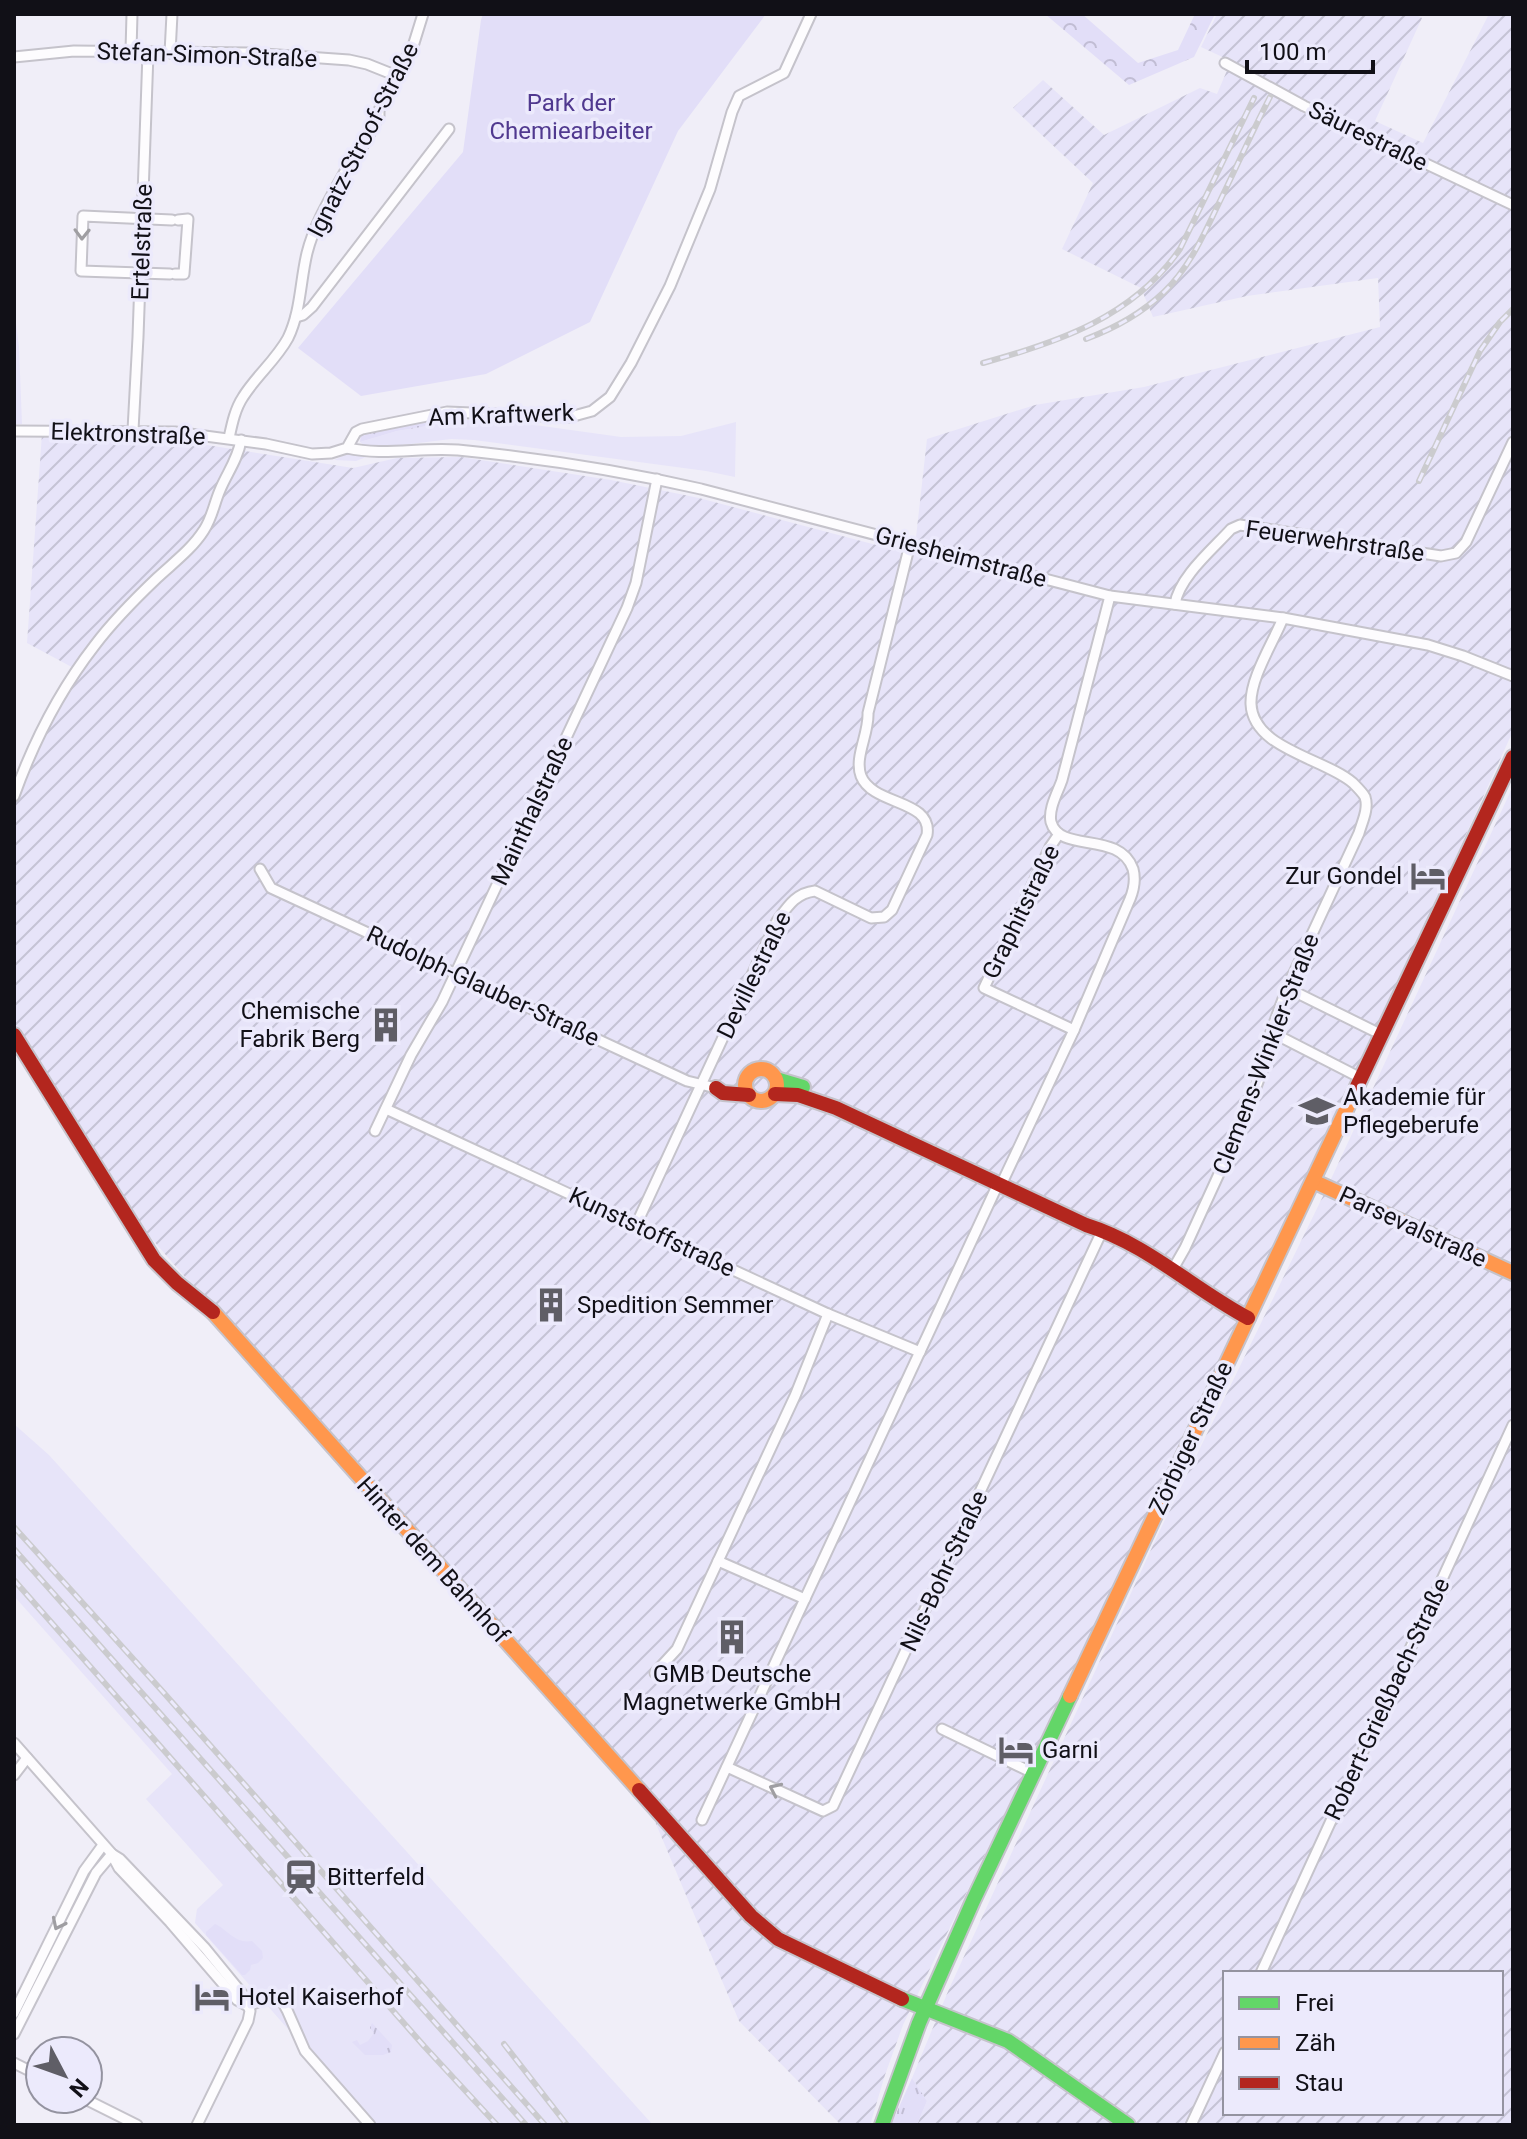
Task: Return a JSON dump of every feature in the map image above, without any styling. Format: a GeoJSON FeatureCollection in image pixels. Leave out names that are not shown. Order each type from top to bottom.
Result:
{"type":"FeatureCollection","features":[{"type":"Feature","properties":{"kind":"street"},"geometry":{"type":"LineString","coordinates":[[131,51],[132,14]]}},
{"type":"Feature","properties":{"kind":"street"},"geometry":{"type":"LineString","coordinates":[[170,53],[172,14]]}},
{"type":"Feature","properties":{"kind":"street","name":"Ignatz-Stroof-Straße"},"geometry":{"type":"LineString","coordinates":[[229,438],[242,398],[281,349],[296,317],[314,233],[349,164],[356,159],[379,116],[379,110],[414,43],[423,14]]}},
{"type":"Feature","properties":{"kind":"street","name":"Am Kraftwerk"},"geometry":{"type":"LineString","coordinates":[[241,440],[312,454],[331,453],[347,448],[356,432],[362,429],[447,412],[570,417],[592,411],[610,397],[670,286],[710,189],[739,96],[784,73],[811,14]]}},
{"type":"Feature","properties":{"kind":"street","name":"Stefan-Simon-Straße"},"geometry":{"type":"LineString","coordinates":[[14,57],[74,51],[249,53],[349,60],[397,76]]}},
{"type":"Feature","properties":{"kind":"street","name":"Ertelstraße"},"geometry":{"type":"LineString","coordinates":[[133,430],[148,53]]}},
{"type":"Feature","properties":{"kind":"street","name":"Säurestraße"},"geometry":{"type":"LineString","coordinates":[[1225,63],[1304,106],[1513,205]]}},
{"type":"Feature","properties":{"kind":"street"},"geometry":{"type":"LineString","coordinates":[[296,317],[312,307],[449,129]]}},
{"type":"Feature","properties":{"kind":"street"},"geometry":{"type":"LineString","coordinates":[[83,216],[143,220],[188,219],[184,274],[81,271],[83,216]]}},
{"type":"Feature","properties":{"kind":"street","name":"Elektronstraße"},"geometry":{"type":"LineString","coordinates":[[14,431],[133,430],[241,440]]}},
{"type":"Feature","properties":{"kind":"street"},"geometry":{"type":"LineString","coordinates":[[14,796],[40,733],[82,662],[123,612],[205,529],[238,456],[241,440]]}},
{"type":"Feature","properties":{"kind":"street","name":"Feuerwehrstraße"},"geometry":{"type":"LineString","coordinates":[[1175,604],[1176,594],[1187,577],[1231,529],[1240,525],[1441,556],[1456,553],[1466,542],[1513,442]]}},
{"type":"Feature","properties":{"kind":"street","name":"Griesheimstraße"},"geometry":{"type":"LineString","coordinates":[[347,448],[366,451],[444,449],[657,479],[1110,596],[1283,618],[1428,645],[1513,676]]}},
{"type":"Feature","properties":{"kind":"street","name":"Mainthalstraße"},"geometry":{"type":"LineString","coordinates":[[375,1131],[411,1055],[456,973],[627,608],[636,583],[657,479]]}},
{"type":"Feature","properties":{"kind":"street","name":"Devillestraße"},"geometry":{"type":"LineString","coordinates":[[701,1085],[777,921],[790,902],[806,892],[815,891],[871,918],[884,917],[892,910],[927,835],[925,818],[874,791],[860,775],[859,763],[869,725],[868,713],[910,544]]}},
{"type":"Feature","properties":{"kind":"street","name":"Graphitstraße"},"geometry":{"type":"LineString","coordinates":[[702,1820],[1074,1030],[1130,899],[1135,879],[1129,861],[1116,849],[1059,834],[1052,825],[1051,814],[1110,596]]}},
{"type":"Feature","properties":{"kind":"street","name":"Clemens-Winkler-Straße"},"geometry":{"type":"LineString","coordinates":[[1173,1269],[1189,1241],[1245,1117],[1287,988],[1366,812],[1365,797],[1356,786],[1333,770],[1273,740],[1260,730],[1253,717],[1251,701],[1255,681],[1283,618]]}},
{"type":"Feature","properties":{"kind":"street","name":"Zörbiger Straße"},"geometry":{"type":"LineString","coordinates":[[882,2125],[925,2009],[1033,1773],[1513,757]]}},
{"type":"Feature","properties":{"kind":"street","name":"Graphitstraße"},"geometry":{"type":"LineString","coordinates":[[1059,834],[984,988],[1074,1030]]}},
{"type":"Feature","properties":{"kind":"street","name":"Rudolph-Glauber-Straße"},"geometry":{"type":"LineString","coordinates":[[260,869],[271,888],[687,1081],[716,1088],[748,1088]]}},
{"type":"Feature","properties":{"kind":"street"},"geometry":{"type":"LineString","coordinates":[[1287,988],[1374,1031]]}},
{"type":"Feature","properties":{"kind":"street"},"geometry":{"type":"LineString","coordinates":[[1271,1032],[1353,1074]]}},
{"type":"Feature","properties":{"kind":"street","name":"Hinter dem Bahnhof"},"geometry":{"type":"LineString","coordinates":[[14,1035],[154,1260],[213,1312],[751,1916],[793,1948],[925,2009],[1008,2041],[1128,2125]]}},
{"type":"Feature","properties":{"kind":"street","name":"Rudolph-Glauber-Straße"},"geometry":{"type":"LineString","coordinates":[[760,1069],[771,1072],[775,1086],[771,1098],[762,1101],[753,1099],[748,1088],[753,1071],[760,1069]]}},
{"type":"Feature","properties":{"kind":"street"},"geometry":{"type":"LineString","coordinates":[[636,1225],[701,1085]]}},
{"type":"Feature","properties":{"kind":"street","name":"Rudolph-Glauber-Straße"},"geometry":{"type":"LineString","coordinates":[[775,1086],[829,1096],[1001,1182],[1090,1217],[1103,1229],[1140,1247],[1248,1318]]}},
{"type":"Feature","properties":{"kind":"street","name":"Kunststoffstraße"},"geometry":{"type":"LineString","coordinates":[[386,1109],[828,1314],[920,1352]]}},
{"type":"Feature","properties":{"kind":"street","name":"Parsevalstraße"},"geometry":{"type":"LineString","coordinates":[[1313,1181],[1513,1273]]}},
{"type":"Feature","properties":{"kind":"street","name":"Nils-Bohr-Straße"},"geometry":{"type":"LineString","coordinates":[[727,1767],[823,1811],[833,1806],[1103,1229]]}},
{"type":"Feature","properties":{"kind":"street"},"geometry":{"type":"LineString","coordinates":[[655,1673],[677,1649],[795,1396],[828,1314]]}},
{"type":"Feature","properties":{"kind":"street","name":"Robert-Grießbach-Straße"},"geometry":{"type":"LineString","coordinates":[[1262,1971],[1513,1425]]}},
{"type":"Feature","properties":{"kind":"street"},"geometry":{"type":"LineString","coordinates":[[718,1561],[805,1599]]}},
{"type":"Feature","properties":{"kind":"street"},"geometry":{"type":"LineString","coordinates":[[942,1729],[1033,1773]]}},
{"type":"Feature","properties":{"kind":"street"},"geometry":{"type":"LineString","coordinates":[[14,1743],[103,1845],[144,1883],[242,1992],[250,2011],[248,2021],[197,2125]]}},
{"type":"Feature","properties":{"kind":"street"},"geometry":{"type":"LineString","coordinates":[[14,1775],[27,1758]]}},
{"type":"Feature","properties":{"kind":"street"},"geometry":{"type":"LineString","coordinates":[[14,2013],[84,1871],[103,1845]]}},
{"type":"Feature","properties":{"kind":"street"},"geometry":{"type":"LineString","coordinates":[[14,2034],[96,1873],[112,1854]]}},
{"type":"Feature","properties":{"kind":"street"},"geometry":{"type":"LineString","coordinates":[[248,2006],[268,1998],[282,2001],[305,2051],[370,2125]]}},
{"type":"Feature","properties":{"kind":"street"},"geometry":{"type":"LineString","coordinates":[[1191,2125],[1223,2056]]}},
{"type":"Feature","properties":{"kind":"street"},"geometry":{"type":"LineString","coordinates":[[104,2108],[137,2125]]}},
{"type":"Feature","properties":{"kind":"shaded area"},"geometry":{"type":"Polygon","coordinates":[[[1217,14],[1414,14],[1422,18],[1375,121],[1423,143],[1489,14],[1513,14],[1513,731],[1311,1176],[903,2025],[870,2125],[841,2125],[739,2021],[651,1812],[131,1215],[14,1022],[14,806],[27,768],[81,672],[27,643],[42,434],[194,443],[353,468],[397,458],[461,457],[611,480],[699,498],[914,555],[927,439],[1035,405],[1144,387],[1380,327],[1378,278],[1247,296],[1153,317],[1141,288],[1062,249],[1093,183],[1013,108],[1043,80],[1104,135],[1200,88],[1217,94],[1231,61],[1201,47],[1217,14]]]}},
{"type":"Feature","properties":{"kind":"shaded area"},"geometry":{"type":"Polygon","coordinates":[[[14,307],[19,347],[22,424],[14,424],[14,307]]]}},
{"type":"Feature","properties":{"kind":"shaded area"},"geometry":{"type":"Polygon","coordinates":[[[464,420],[499,420],[621,437],[681,436],[736,422],[735,477],[451,439],[394,446],[356,461],[334,460],[365,446],[360,442],[397,431],[464,420]]]}},
{"type":"Feature","properties":{"kind":"shaded area"},"geometry":{"type":"Polygon","coordinates":[[[1513,786],[1513,2125],[917,2125],[927,2101],[912,2078],[949,1989],[1160,1530],[1325,1192],[1513,786]]]}},
{"type":"Feature","properties":{"kind":"shaded area"},"geometry":{"type":"Polygon","coordinates":[[[14,1424],[49,1455],[653,2125],[372,2125],[195,1923],[197,1909],[223,1885],[146,1799],[172,1774],[14,1596],[14,1424]]]}},
{"type":"Feature","properties":{"kind":"green space","name":"Park der Chemiearbeiter"},"geometry":{"type":"Polygon","coordinates":[[[483,14],[766,14],[678,131],[590,322],[486,374],[361,396],[298,348],[463,152],[483,14]]]}},
{"type":"Feature","properties":{"kind":"green space"},"geometry":{"type":"Polygon","coordinates":[[[1045,14],[1082,14],[1138,63],[1178,50],[1195,14],[1215,14],[1194,57],[1129,85],[1045,14]]]}},
{"type":"Feature","properties":{"kind":"green space"},"geometry":{"type":"Polygon","coordinates":[[[466,418],[397,431],[360,442],[361,434],[408,424],[466,418]]]}},
{"type":"Feature","properties":{"kind":"green space"},"geometry":{"type":"Polygon","coordinates":[[[215,1924],[236,1939],[252,1941],[262,1951],[263,1958],[251,1965],[245,1975],[206,1935],[215,1924]]]}},
{"type":"Feature","properties":{"kind":"green space"},"geometry":{"type":"Polygon","coordinates":[[[372,2023],[392,2045],[391,2052],[365,2055],[352,2042],[357,2040],[360,2045],[368,2041],[374,2033],[370,2028],[372,2023]]]}},
{"type":"Feature","properties":{"kind":"green space"},"geometry":{"type":"Polygon","coordinates":[[[912,2078],[927,2101],[917,2125],[891,2125],[912,2078]]]}},
{"type":"Feature","properties":{"kind":"railway"},"geometry":{"type":"LineString","coordinates":[[1086,339],[1137,314],[1164,292],[1181,272],[1202,238],[1270,97]]}},
{"type":"Feature","properties":{"kind":"railway"},"geometry":{"type":"LineString","coordinates":[[983,363],[1039,346],[1092,324],[1140,293],[1161,273],[1180,249],[1254,98]]}},
{"type":"Feature","properties":{"kind":"railway"},"geometry":{"type":"LineString","coordinates":[[1419,481],[1480,351],[1513,309]]}},
{"type":"Feature","properties":{"kind":"railway"},"geometry":{"type":"LineString","coordinates":[[14,1527],[545,2125]]}},
{"type":"Feature","properties":{"kind":"railway"},"geometry":{"type":"LineString","coordinates":[[14,1549],[526,2125]]}},
{"type":"Feature","properties":{"kind":"railway"},"geometry":{"type":"LineString","coordinates":[[14,1580],[497,2125]]}},
{"type":"Feature","properties":{"kind":"railway"},"geometry":{"type":"LineString","coordinates":[[504,2044],[567,2125]]}},
{"type":"Feature","properties":{"kind":"traffic: fast"},"geometry":{"type":"LineString","coordinates":[[776,1079],[803,1087]]}},
{"type":"Feature","properties":{"kind":"traffic: fast"},"geometry":{"type":"LineString","coordinates":[[882,2125],[919,2023],[1070,1696]]}},
{"type":"Feature","properties":{"kind":"traffic: fast"},"geometry":{"type":"LineString","coordinates":[[902,1999],[1008,2041],[1128,2125]]}},
{"type":"Feature","properties":{"kind":"traffic: slow"},"geometry":{"type":"LineString","coordinates":[[761,1069],[772,1074],[777,1085],[772,1096],[761,1101],[750,1096],[745,1085],[750,1074],[761,1069]]}},
{"type":"Feature","properties":{"kind":"traffic: slow"},"geometry":{"type":"LineString","coordinates":[[1070,1696],[1353,1095]]}},
{"type":"Feature","properties":{"kind":"traffic: slow"},"geometry":{"type":"LineString","coordinates":[[1313,1181],[1513,1273]]}},
{"type":"Feature","properties":{"kind":"traffic: slow"},"geometry":{"type":"LineString","coordinates":[[213,1312],[639,1790]]}},
{"type":"Feature","properties":{"kind":"traffic: jam"},"geometry":{"type":"LineString","coordinates":[[1353,1095],[1513,757]]}},
{"type":"Feature","properties":{"kind":"traffic: jam"},"geometry":{"type":"LineString","coordinates":[[14,1035],[154,1260],[213,1312]]}},
{"type":"Feature","properties":{"kind":"traffic: jam"},"geometry":{"type":"LineString","coordinates":[[716,1088],[723,1093],[749,1095]]}},
{"type":"Feature","properties":{"kind":"traffic: jam"},"geometry":{"type":"LineString","coordinates":[[775,1094],[798,1095],[836,1108],[1108,1233],[1149,1255],[1248,1318]]}},
{"type":"Feature","properties":{"kind":"traffic: jam"},"geometry":{"type":"LineString","coordinates":[[639,1790],[751,1916],[778,1939],[902,1999]]}},
{"type":"Feature","properties":{"kind":"place","name":"Zur Gondel"},"geometry":{"type":"Point","coordinates":[1428,876]}},
{"type":"Feature","properties":{"kind":"place","name":"Chemische Fabrik Berg"},"geometry":{"type":"Point","coordinates":[386,1025]}},
{"type":"Feature","properties":{"kind":"place","name":"Akademie für Pflegeberufe"},"geometry":{"type":"Point","coordinates":[1317,1111]}},
{"type":"Feature","properties":{"kind":"place","name":"Spedition Semmer"},"geometry":{"type":"Point","coordinates":[551,1305]}},
{"type":"Feature","properties":{"kind":"place","name":"GMB Deutsche Magnetwerke GmbH"},"geometry":{"type":"Point","coordinates":[732,1637]}},
{"type":"Feature","properties":{"kind":"place","name":"Garni"},"geometry":{"type":"Point","coordinates":[1016,1750]}},
{"type":"Feature","properties":{"kind":"place","name":"Bitterfeld"},"geometry":{"type":"Point","coordinates":[301,1877]}},
{"type":"Feature","properties":{"kind":"place","name":"Hotel Kaiserhof"},"geometry":{"type":"Point","coordinates":[212,1997]}}]}
